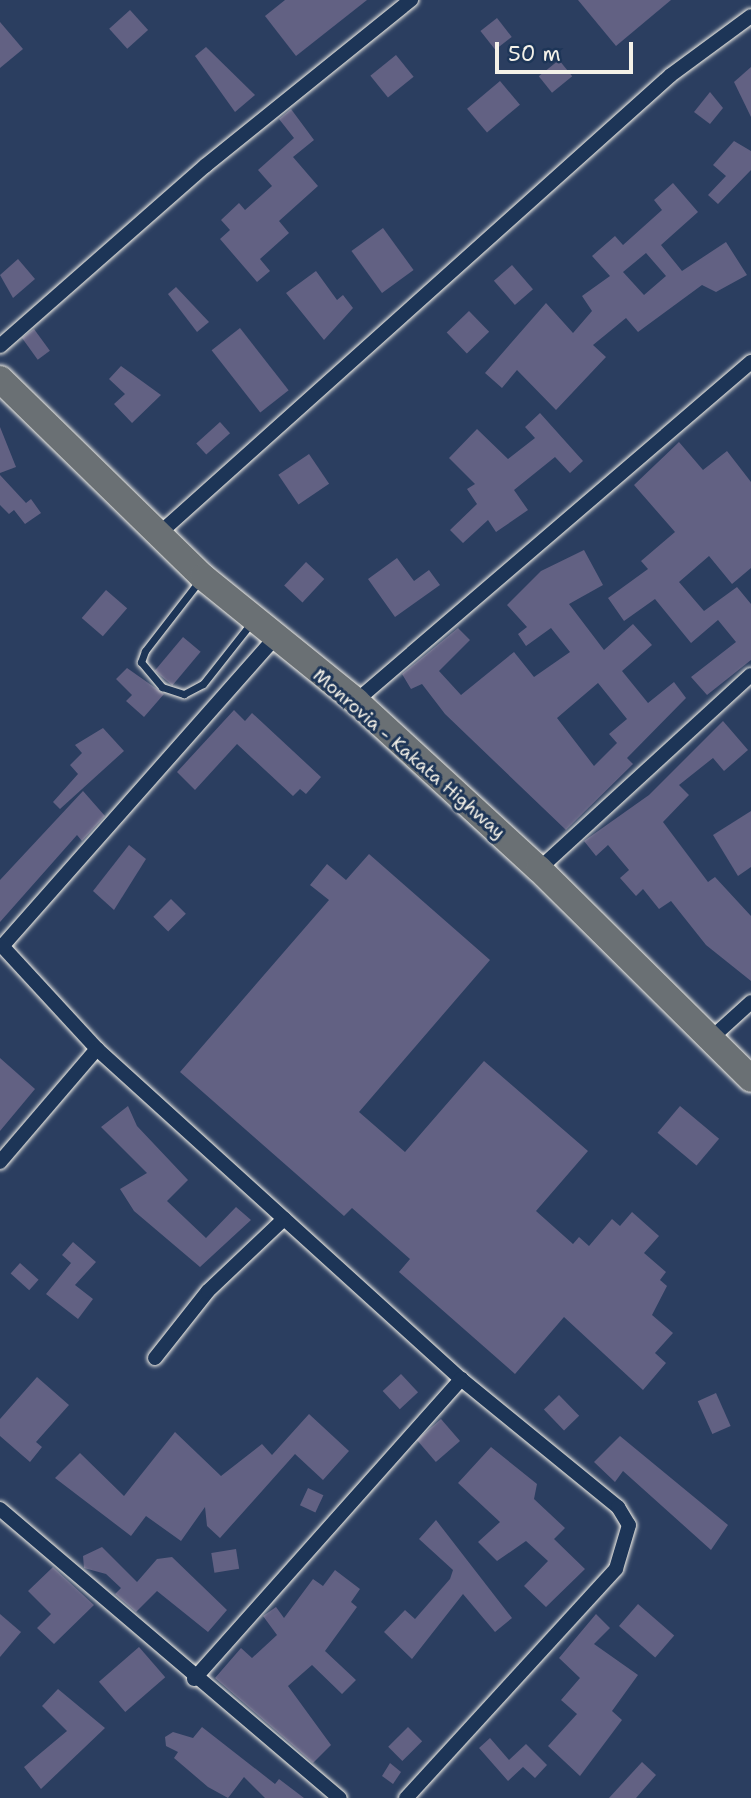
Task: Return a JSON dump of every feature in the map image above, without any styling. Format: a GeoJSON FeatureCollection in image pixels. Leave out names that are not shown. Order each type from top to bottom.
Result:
{"type":"FeatureCollection","features":[{"type":"Feature","properties":{"kind":"highway","name":"Monrovia - Kakata Highway"},"geometry":{"type":"LineString","coordinates":[[0,379],[162,531],[203,577],[274,639],[356,701],[539,869],[707,1042],[751,1079]]}},
{"type":"Feature","properties":{"kind":"street"},"geometry":{"type":"LineString","coordinates":[[0,346],[205,166],[411,0]]}},
{"type":"Feature","properties":{"kind":"street"},"geometry":{"type":"LineString","coordinates":[[162,531],[671,75],[751,16]]}},
{"type":"Feature","properties":{"kind":"street"},"geometry":{"type":"LineString","coordinates":[[356,701],[751,362]]}},
{"type":"Feature","properties":{"kind":"street"},"geometry":{"type":"LineString","coordinates":[[274,639],[2,946],[97,1049],[461,1379],[618,1507],[629,1525],[628,1544],[617,1569],[406,1798]]}},
{"type":"Feature","properties":{"kind":"street"},"geometry":{"type":"LineString","coordinates":[[539,869],[751,675]]}},
{"type":"Feature","properties":{"kind":"street"},"geometry":{"type":"LineString","coordinates":[[707,1042],[751,1002]]}},
{"type":"Feature","properties":{"kind":"street"},"geometry":{"type":"LineString","coordinates":[[0,1162],[97,1049]]}},
{"type":"Feature","properties":{"kind":"street"},"geometry":{"type":"LineString","coordinates":[[155,1358],[208,1291],[284,1219]]}},
{"type":"Feature","properties":{"kind":"street"},"geometry":{"type":"LineString","coordinates":[[194,1679],[461,1379]]}},
{"type":"Feature","properties":{"kind":"street"},"geometry":{"type":"LineString","coordinates":[[0,1508],[194,1679],[340,1798]]}},
{"type":"Feature","properties":{"kind":"lane"},"geometry":{"type":"LineString","coordinates":[[203,577],[145,651],[141,662],[156,682],[184,694],[203,684],[253,620]]}},
{"type":"Feature","properties":{"kind":"building"},"geometry":{"type":"Polygon","coordinates":[[[285,0],[367,0],[296,56],[265,16],[285,0]]]}},
{"type":"Feature","properties":{"kind":"building"},"geometry":{"type":"Polygon","coordinates":[[[578,0],[671,0],[616,46],[578,0]]]}},
{"type":"Feature","properties":{"kind":"building"},"geometry":{"type":"Polygon","coordinates":[[[130,10],[148,30],[127,49],[109,29],[130,10]]]}},
{"type":"Feature","properties":{"kind":"building"},"geometry":{"type":"Polygon","coordinates":[[[497,18],[512,37],[495,50],[480,31],[497,18]]]}},
{"type":"Feature","properties":{"kind":"building"},"geometry":{"type":"Polygon","coordinates":[[[0,22],[23,49],[0,68],[0,22]]]}},
{"type":"Feature","properties":{"kind":"building"},"geometry":{"type":"Polygon","coordinates":[[[206,47],[255,95],[235,112],[195,56],[206,47]]]}},
{"type":"Feature","properties":{"kind":"building"},"geometry":{"type":"Polygon","coordinates":[[[396,55],[414,77],[388,98],[370,76],[396,55]]]}},
{"type":"Feature","properties":{"kind":"building"},"geometry":{"type":"Polygon","coordinates":[[[559,60],[572,76],[552,93],[539,76],[559,60]]]}},
{"type":"Feature","properties":{"kind":"building"},"geometry":{"type":"Polygon","coordinates":[[[751,67],[751,117],[734,82],[751,67]]]}},
{"type":"Feature","properties":{"kind":"building"},"geometry":{"type":"Polygon","coordinates":[[[500,81],[520,105],[487,132],[467,109],[500,81]]]}},
{"type":"Feature","properties":{"kind":"building"},"geometry":{"type":"Polygon","coordinates":[[[710,92],[723,108],[710,124],[694,112],[710,92]]]}},
{"type":"Feature","properties":{"kind":"building"},"geometry":{"type":"Polygon","coordinates":[[[291,109],[314,140],[293,157],[318,186],[279,221],[289,233],[260,259],[270,271],[257,282],[220,239],[230,230],[221,220],[239,203],[245,210],[272,186],[258,170],[294,138],[279,119],[291,109]]]}},
{"type":"Feature","properties":{"kind":"building"},"geometry":{"type":"Polygon","coordinates":[[[734,141],[751,151],[751,170],[718,204],[708,195],[726,176],[713,165],[734,141]]]}},
{"type":"Feature","properties":{"kind":"building"},"geometry":{"type":"Polygon","coordinates":[[[673,183],[698,212],[661,245],[682,271],[726,242],[747,275],[716,292],[702,285],[638,332],[626,318],[593,345],[606,357],[556,410],[517,370],[502,388],[485,373],[546,303],[573,333],[592,311],[582,296],[610,276],[592,256],[615,236],[623,245],[662,210],[654,200],[673,183]],[[646,253],[623,272],[644,295],[666,276],[646,253]]]}},
{"type":"Feature","properties":{"kind":"building"},"geometry":{"type":"Polygon","coordinates":[[[383,228],[414,270],[382,293],[351,251],[383,228]]]}},
{"type":"Feature","properties":{"kind":"building"},"geometry":{"type":"Polygon","coordinates":[[[18,259],[35,279],[13,298],[0,275],[18,259]]]}},
{"type":"Feature","properties":{"kind":"building"},"geometry":{"type":"Polygon","coordinates":[[[512,265],[533,289],[515,305],[494,281],[512,265]]]}},
{"type":"Feature","properties":{"kind":"building"},"geometry":{"type":"Polygon","coordinates":[[[316,271],[337,300],[343,295],[353,308],[324,340],[286,293],[316,271]]]}},
{"type":"Feature","properties":{"kind":"building"},"geometry":{"type":"Polygon","coordinates":[[[176,287],[209,322],[197,332],[168,294],[176,287]]]}},
{"type":"Feature","properties":{"kind":"building"},"geometry":{"type":"Polygon","coordinates":[[[469,311],[489,332],[467,353],[447,333],[469,311]]]}},
{"type":"Feature","properties":{"kind":"building"},"geometry":{"type":"Polygon","coordinates":[[[240,328],[289,390],[260,412],[212,350],[240,328]]]}},
{"type":"Feature","properties":{"kind":"building"},"geometry":{"type":"Polygon","coordinates":[[[34,329],[50,351],[38,360],[22,338],[34,329]]]}},
{"type":"Feature","properties":{"kind":"building"},"geometry":{"type":"Polygon","coordinates":[[[121,366],[161,395],[132,423],[114,404],[125,394],[109,379],[121,366]]]}},
{"type":"Feature","properties":{"kind":"building"},"geometry":{"type":"Polygon","coordinates":[[[540,413],[583,461],[570,473],[555,457],[514,490],[528,510],[496,532],[488,520],[463,543],[450,530],[477,504],[467,489],[475,484],[449,458],[477,429],[508,459],[535,438],[525,427],[540,413]]]}},
{"type":"Feature","properties":{"kind":"building"},"geometry":{"type":"Polygon","coordinates":[[[220,422],[230,433],[206,455],[196,443],[220,422]]]}},
{"type":"Feature","properties":{"kind":"building"},"geometry":{"type":"Polygon","coordinates":[[[0,427],[16,467],[0,473],[0,427]]]}},
{"type":"Feature","properties":{"kind":"building"},"geometry":{"type":"Polygon","coordinates":[[[679,442],[703,470],[727,451],[751,482],[751,568],[732,584],[709,556],[679,582],[704,611],[737,587],[751,604],[751,660],[707,695],[691,677],[736,642],[718,620],[691,643],[655,599],[624,621],[608,598],[648,569],[641,561],[675,532],[634,485],[679,442]]]}},
{"type":"Feature","properties":{"kind":"building"},"geometry":{"type":"Polygon","coordinates":[[[309,454],[329,484],[298,505],[278,475],[309,454]]]}},
{"type":"Feature","properties":{"kind":"building"},"geometry":{"type":"Polygon","coordinates":[[[0,475],[26,503],[31,499],[41,513],[25,524],[14,510],[9,514],[0,505],[0,475]]]}},
{"type":"Feature","properties":{"kind":"building"},"geometry":{"type":"Polygon","coordinates":[[[584,550],[603,585],[569,604],[604,650],[633,624],[652,645],[622,671],[648,703],[674,682],[686,698],[627,758],[633,764],[566,830],[445,714],[422,684],[411,689],[402,674],[458,628],[470,640],[439,671],[461,695],[514,652],[534,677],[570,652],[551,628],[526,646],[518,634],[527,627],[507,605],[541,571],[584,550]],[[598,683],[557,718],[594,766],[617,743],[609,734],[627,719],[598,683]]]}},
{"type":"Feature","properties":{"kind":"building"},"geometry":{"type":"Polygon","coordinates":[[[397,558],[414,581],[429,570],[440,585],[395,617],[368,579],[397,558]]]}},
{"type":"Feature","properties":{"kind":"building"},"geometry":{"type":"Polygon","coordinates":[[[306,562],[324,579],[302,602],[284,585],[306,562]]]}},
{"type":"Feature","properties":{"kind":"building"},"geometry":{"type":"Polygon","coordinates":[[[106,590],[127,608],[103,636],[82,618],[106,590]]]}},
{"type":"Feature","properties":{"kind":"building"},"geometry":{"type":"Polygon","coordinates":[[[183,637],[201,652],[172,685],[155,671],[183,637]]]}},
{"type":"Feature","properties":{"kind":"building"},"geometry":{"type":"Polygon","coordinates":[[[127,668],[164,694],[144,717],[126,701],[132,695],[116,679],[127,668]]]}},
{"type":"Feature","properties":{"kind":"building"},"geometry":{"type":"Polygon","coordinates":[[[234,710],[245,721],[252,713],[321,777],[306,794],[300,789],[293,796],[237,744],[195,790],[177,772],[234,710]]]}},
{"type":"Feature","properties":{"kind":"building"},"geometry":{"type":"Polygon","coordinates":[[[723,721],[748,750],[724,771],[713,758],[679,785],[689,795],[663,822],[708,882],[715,877],[751,916],[751,981],[706,945],[671,901],[659,909],[643,889],[636,896],[620,878],[629,870],[608,845],[596,856],[584,841],[649,795],[723,721]]]}},
{"type":"Feature","properties":{"kind":"building"},"geometry":{"type":"Polygon","coordinates":[[[103,728],[124,751],[60,809],[53,802],[78,774],[70,765],[82,753],[75,745],[103,728]]]}},
{"type":"Feature","properties":{"kind":"building"},"geometry":{"type":"Polygon","coordinates":[[[83,791],[105,816],[82,841],[77,835],[0,922],[0,880],[83,791]]]}},
{"type":"Feature","properties":{"kind":"building"},"geometry":{"type":"Polygon","coordinates":[[[751,811],[751,867],[738,876],[713,835],[751,811]]]}},
{"type":"Feature","properties":{"kind":"building"},"geometry":{"type":"Polygon","coordinates":[[[129,845],[146,859],[114,910],[93,891],[129,845]]]}},
{"type":"Feature","properties":{"kind":"building"},"geometry":{"type":"Polygon","coordinates":[[[369,854],[490,960],[359,1112],[405,1152],[484,1061],[588,1151],[536,1211],[573,1244],[579,1237],[589,1246],[612,1219],[620,1226],[632,1212],[659,1236],[644,1253],[666,1272],[660,1280],[667,1286],[652,1315],[673,1333],[655,1353],[666,1363],[643,1390],[564,1317],[515,1374],[399,1272],[410,1259],[352,1208],[344,1216],[180,1072],[329,900],[310,885],[327,864],[346,880],[369,854]]]}},
{"type":"Feature","properties":{"kind":"building"},"geometry":{"type":"Polygon","coordinates":[[[171,899],[186,914],[168,932],[153,917],[171,899]]]}},
{"type":"Feature","properties":{"kind":"building"},"geometry":{"type":"Polygon","coordinates":[[[0,1058],[35,1089],[0,1131],[0,1058]]]}},
{"type":"Feature","properties":{"kind":"building"},"geometry":{"type":"Polygon","coordinates":[[[128,1106],[137,1126],[188,1180],[167,1201],[206,1238],[236,1207],[251,1220],[200,1267],[134,1211],[120,1189],[147,1173],[101,1127],[128,1106]]]}},
{"type":"Feature","properties":{"kind":"building"},"geometry":{"type":"Polygon","coordinates":[[[680,1106],[719,1139],[697,1166],[658,1133],[680,1106]]]}},
{"type":"Feature","properties":{"kind":"building"},"geometry":{"type":"Polygon","coordinates":[[[73,1242],[96,1262],[75,1285],[93,1299],[78,1319],[46,1294],[71,1263],[62,1255],[73,1242]]]}},
{"type":"Feature","properties":{"kind":"building"},"geometry":{"type":"Polygon","coordinates":[[[20,1263],[39,1280],[29,1290],[11,1273],[20,1263]]]}},
{"type":"Feature","properties":{"kind":"building"},"geometry":{"type":"Polygon","coordinates":[[[401,1374],[418,1392],[400,1409],[383,1391],[401,1374]]]}},
{"type":"Feature","properties":{"kind":"building"},"geometry":{"type":"Polygon","coordinates":[[[37,1377],[69,1405],[36,1442],[42,1447],[30,1462],[0,1436],[0,1419],[37,1377]]]}},
{"type":"Feature","properties":{"kind":"building"},"geometry":{"type":"Polygon","coordinates":[[[716,1393],[731,1426],[712,1434],[698,1401],[716,1393]]]}},
{"type":"Feature","properties":{"kind":"building"},"geometry":{"type":"Polygon","coordinates":[[[559,1395],[579,1416],[564,1430],[544,1410],[559,1395]]]}},
{"type":"Feature","properties":{"kind":"building"},"geometry":{"type":"Polygon","coordinates":[[[309,1414],[349,1451],[323,1480],[295,1454],[220,1538],[207,1526],[205,1507],[181,1541],[146,1516],[131,1536],[55,1478],[80,1453],[124,1496],[175,1432],[221,1476],[262,1444],[272,1455],[309,1414]]]}},
{"type":"Feature","properties":{"kind":"building"},"geometry":{"type":"Polygon","coordinates":[[[441,1419],[460,1441],[436,1462],[417,1440],[441,1419]]]}},
{"type":"Feature","properties":{"kind":"building"},"geometry":{"type":"Polygon","coordinates":[[[620,1436],[728,1525],[711,1550],[623,1471],[615,1482],[594,1462],[620,1436]]]}},
{"type":"Feature","properties":{"kind":"building"},"geometry":{"type":"Polygon","coordinates":[[[491,1447],[537,1484],[534,1499],[565,1528],[554,1539],[585,1569],[546,1607],[524,1586],[548,1561],[526,1541],[497,1561],[478,1542],[500,1522],[458,1483],[491,1447]]]}},
{"type":"Feature","properties":{"kind":"building"},"geometry":{"type":"Polygon","coordinates":[[[308,1488],[323,1495],[315,1512],[300,1505],[308,1488]]]}},
{"type":"Feature","properties":{"kind":"building"},"geometry":{"type":"Polygon","coordinates":[[[436,1520],[512,1618],[495,1632],[463,1594],[412,1659],[384,1632],[405,1610],[415,1619],[450,1579],[453,1570],[419,1539],[436,1520]]]}},
{"type":"Feature","properties":{"kind":"building"},"geometry":{"type":"Polygon","coordinates":[[[102,1547],[137,1582],[157,1559],[172,1557],[227,1610],[208,1632],[157,1591],[136,1612],[115,1594],[121,1588],[106,1574],[84,1568],[83,1556],[102,1547]]]}},
{"type":"Feature","properties":{"kind":"building"},"geometry":{"type":"Polygon","coordinates":[[[236,1549],[239,1569],[214,1573],[211,1553],[236,1549]]]}},
{"type":"Feature","properties":{"kind":"building"},"geometry":{"type":"Polygon","coordinates":[[[53,1567],[94,1605],[54,1644],[37,1628],[51,1614],[28,1591],[53,1567]]]}},
{"type":"Feature","properties":{"kind":"building"},"geometry":{"type":"Polygon","coordinates":[[[335,1570],[360,1589],[351,1602],[357,1607],[325,1651],[356,1680],[342,1694],[312,1665],[288,1686],[331,1745],[313,1763],[215,1678],[241,1648],[252,1658],[277,1635],[263,1616],[276,1607],[284,1618],[313,1579],[323,1586],[335,1570]]]}},
{"type":"Feature","properties":{"kind":"building"},"geometry":{"type":"Polygon","coordinates":[[[638,1604],[674,1635],[655,1657],[619,1626],[638,1604]]]}},
{"type":"Feature","properties":{"kind":"building"},"geometry":{"type":"Polygon","coordinates":[[[0,1614],[21,1632],[0,1657],[0,1614]]]}},
{"type":"Feature","properties":{"kind":"building"},"geometry":{"type":"Polygon","coordinates":[[[596,1614],[610,1628],[594,1644],[638,1675],[612,1711],[622,1720],[580,1776],[548,1746],[577,1714],[561,1700],[580,1678],[559,1658],[596,1614]]]}},
{"type":"Feature","properties":{"kind":"building"},"geometry":{"type":"Polygon","coordinates":[[[139,1647],[165,1677],[125,1712],[99,1682],[139,1647]]]}},
{"type":"Feature","properties":{"kind":"building"},"geometry":{"type":"Polygon","coordinates":[[[58,1689],[105,1728],[41,1789],[24,1767],[67,1731],[42,1706],[58,1689]]]}},
{"type":"Feature","properties":{"kind":"building"},"geometry":{"type":"Polygon","coordinates":[[[202,1727],[275,1784],[279,1779],[304,1798],[265,1798],[244,1777],[228,1798],[208,1787],[174,1758],[178,1752],[166,1746],[165,1737],[173,1732],[193,1738],[202,1727]]]}},
{"type":"Feature","properties":{"kind":"building"},"geometry":{"type":"Polygon","coordinates":[[[408,1727],[422,1741],[402,1761],[388,1747],[408,1727]]]}},
{"type":"Feature","properties":{"kind":"building"},"geometry":{"type":"Polygon","coordinates":[[[490,1738],[509,1760],[526,1744],[547,1765],[535,1778],[523,1767],[508,1781],[479,1748],[490,1738]]]}},
{"type":"Feature","properties":{"kind":"building"},"geometry":{"type":"Polygon","coordinates":[[[642,1762],[656,1775],[636,1798],[609,1798],[642,1762]]]}},
{"type":"Feature","properties":{"kind":"building"},"geometry":{"type":"Polygon","coordinates":[[[390,1763],[401,1772],[393,1784],[382,1776],[390,1763]]]}}]}
